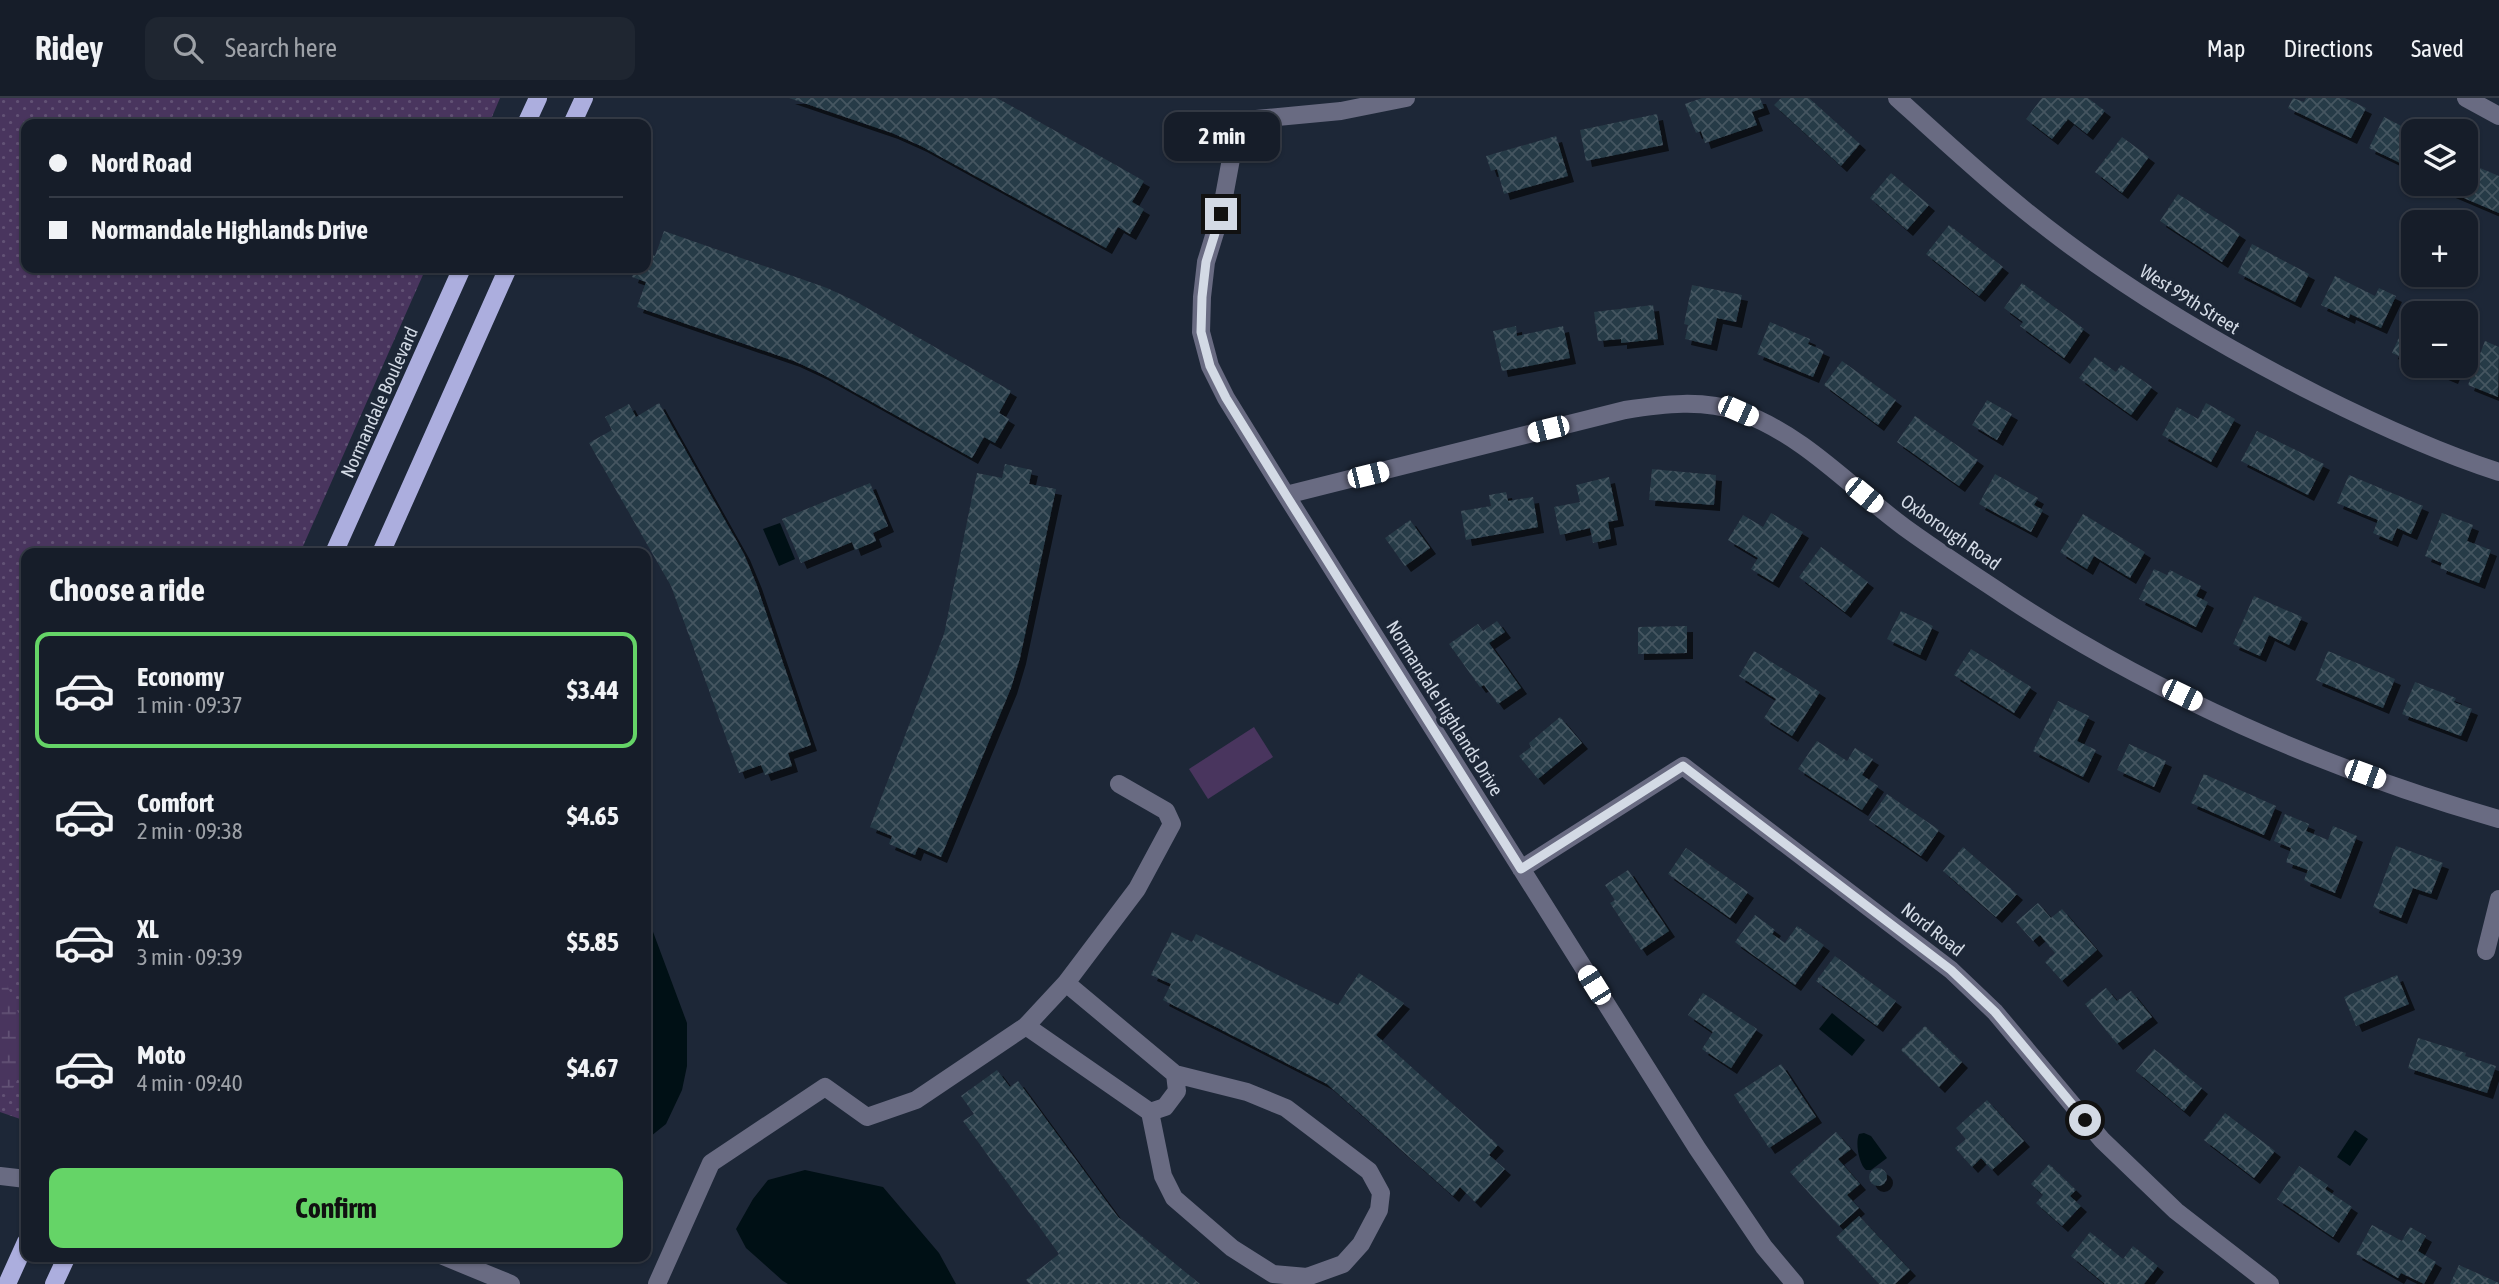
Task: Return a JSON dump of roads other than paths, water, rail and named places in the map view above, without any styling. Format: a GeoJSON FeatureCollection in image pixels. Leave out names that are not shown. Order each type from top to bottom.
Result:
{"type":"FeatureCollection","features":[{"type":"Feature","properties":{"kind":"main road"},"geometry":{"type":"LineString","coordinates":[[528,119],[538,98]]}},
{"type":"Feature","properties":{"kind":"main road"},"geometry":{"type":"LineString","coordinates":[[574,119],[584,98]]}},
{"type":"Feature","properties":{"kind":"main road","name":"Normandale Boulevard"},"geometry":{"type":"LineString","coordinates":[[336,548],[460,273]]}},
{"type":"Feature","properties":{"kind":"main road"},"geometry":{"type":"LineString","coordinates":[[383,548],[506,273]]}},
{"type":"Feature","properties":{"kind":"main road"},"geometry":{"type":"LineString","coordinates":[[8,1284],[21,1254]]}},
{"type":"Feature","properties":{"kind":"main road"},"geometry":{"type":"LineString","coordinates":[[54,1284],[64,1262]]}},
{"type":"Feature","properties":{"kind":"street","name":"Normandale Highlands Drive"},"geometry":{"type":"LineString","coordinates":[[1406,98],[1341,111],[1256,119],[1243,131],[1233,148],[1221,214],[1206,262],[1201,332],[1210,366],[1286,495],[1697,1148],[1764,1247],[1795,1284]]}},
{"type":"Feature","properties":{"kind":"street","name":"West 99th Street"},"geometry":{"type":"LineString","coordinates":[[1898,98],[1972,166],[2062,239],[2159,307],[2259,365],[2363,417],[2471,463],[2499,472]]}},
{"type":"Feature","properties":{"kind":"street"},"geometry":{"type":"LineString","coordinates":[[2466,98],[2499,116]]}},
{"type":"Feature","properties":{"kind":"street","name":"Oxborough Road"},"geometry":{"type":"LineString","coordinates":[[1286,495],[1625,410],[1663,404],[1700,404],[1738,411],[1773,427],[1805,447],[1903,526],[2007,597],[2114,662],[2227,718],[2341,765],[2460,808],[2499,819]]}},
{"type":"Feature","properties":{"kind":"street","name":"Nord Road"},"geometry":{"type":"LineString","coordinates":[[1521,869],[1683,766],[1951,970],[1995,1012],[2102,1140],[2176,1211],[2270,1284]]}},
{"type":"Feature","properties":{"kind":"street"},"geometry":{"type":"LineString","coordinates":[[657,1284],[710,1163],[825,1087],[867,1117],[916,1100],[1026,1026],[1066,984],[1137,889],[1172,824],[1166,811],[1119,784]]}},
{"type":"Feature","properties":{"kind":"street"},"geometry":{"type":"LineString","coordinates":[[2486,951],[2499,899]]}},
{"type":"Feature","properties":{"kind":"street"},"geometry":{"type":"LineString","coordinates":[[1026,1026],[1150,1112],[1163,1176],[1174,1198],[1232,1248],[1272,1274],[1307,1278],[1343,1264],[1361,1244],[1379,1210],[1381,1193],[1369,1171],[1286,1108],[1247,1092],[1175,1074],[1066,984]]}},
{"type":"Feature","properties":{"kind":"street"},"geometry":{"type":"LineString","coordinates":[[1150,1112],[1165,1107],[1177,1091],[1175,1074]]}},
{"type":"Feature","properties":{"kind":"street"},"geometry":{"type":"LineString","coordinates":[[0,1176],[21,1178]]}},
{"type":"Feature","properties":{"kind":"street"},"geometry":{"type":"LineString","coordinates":[[458,1262],[511,1284]]}}]}
